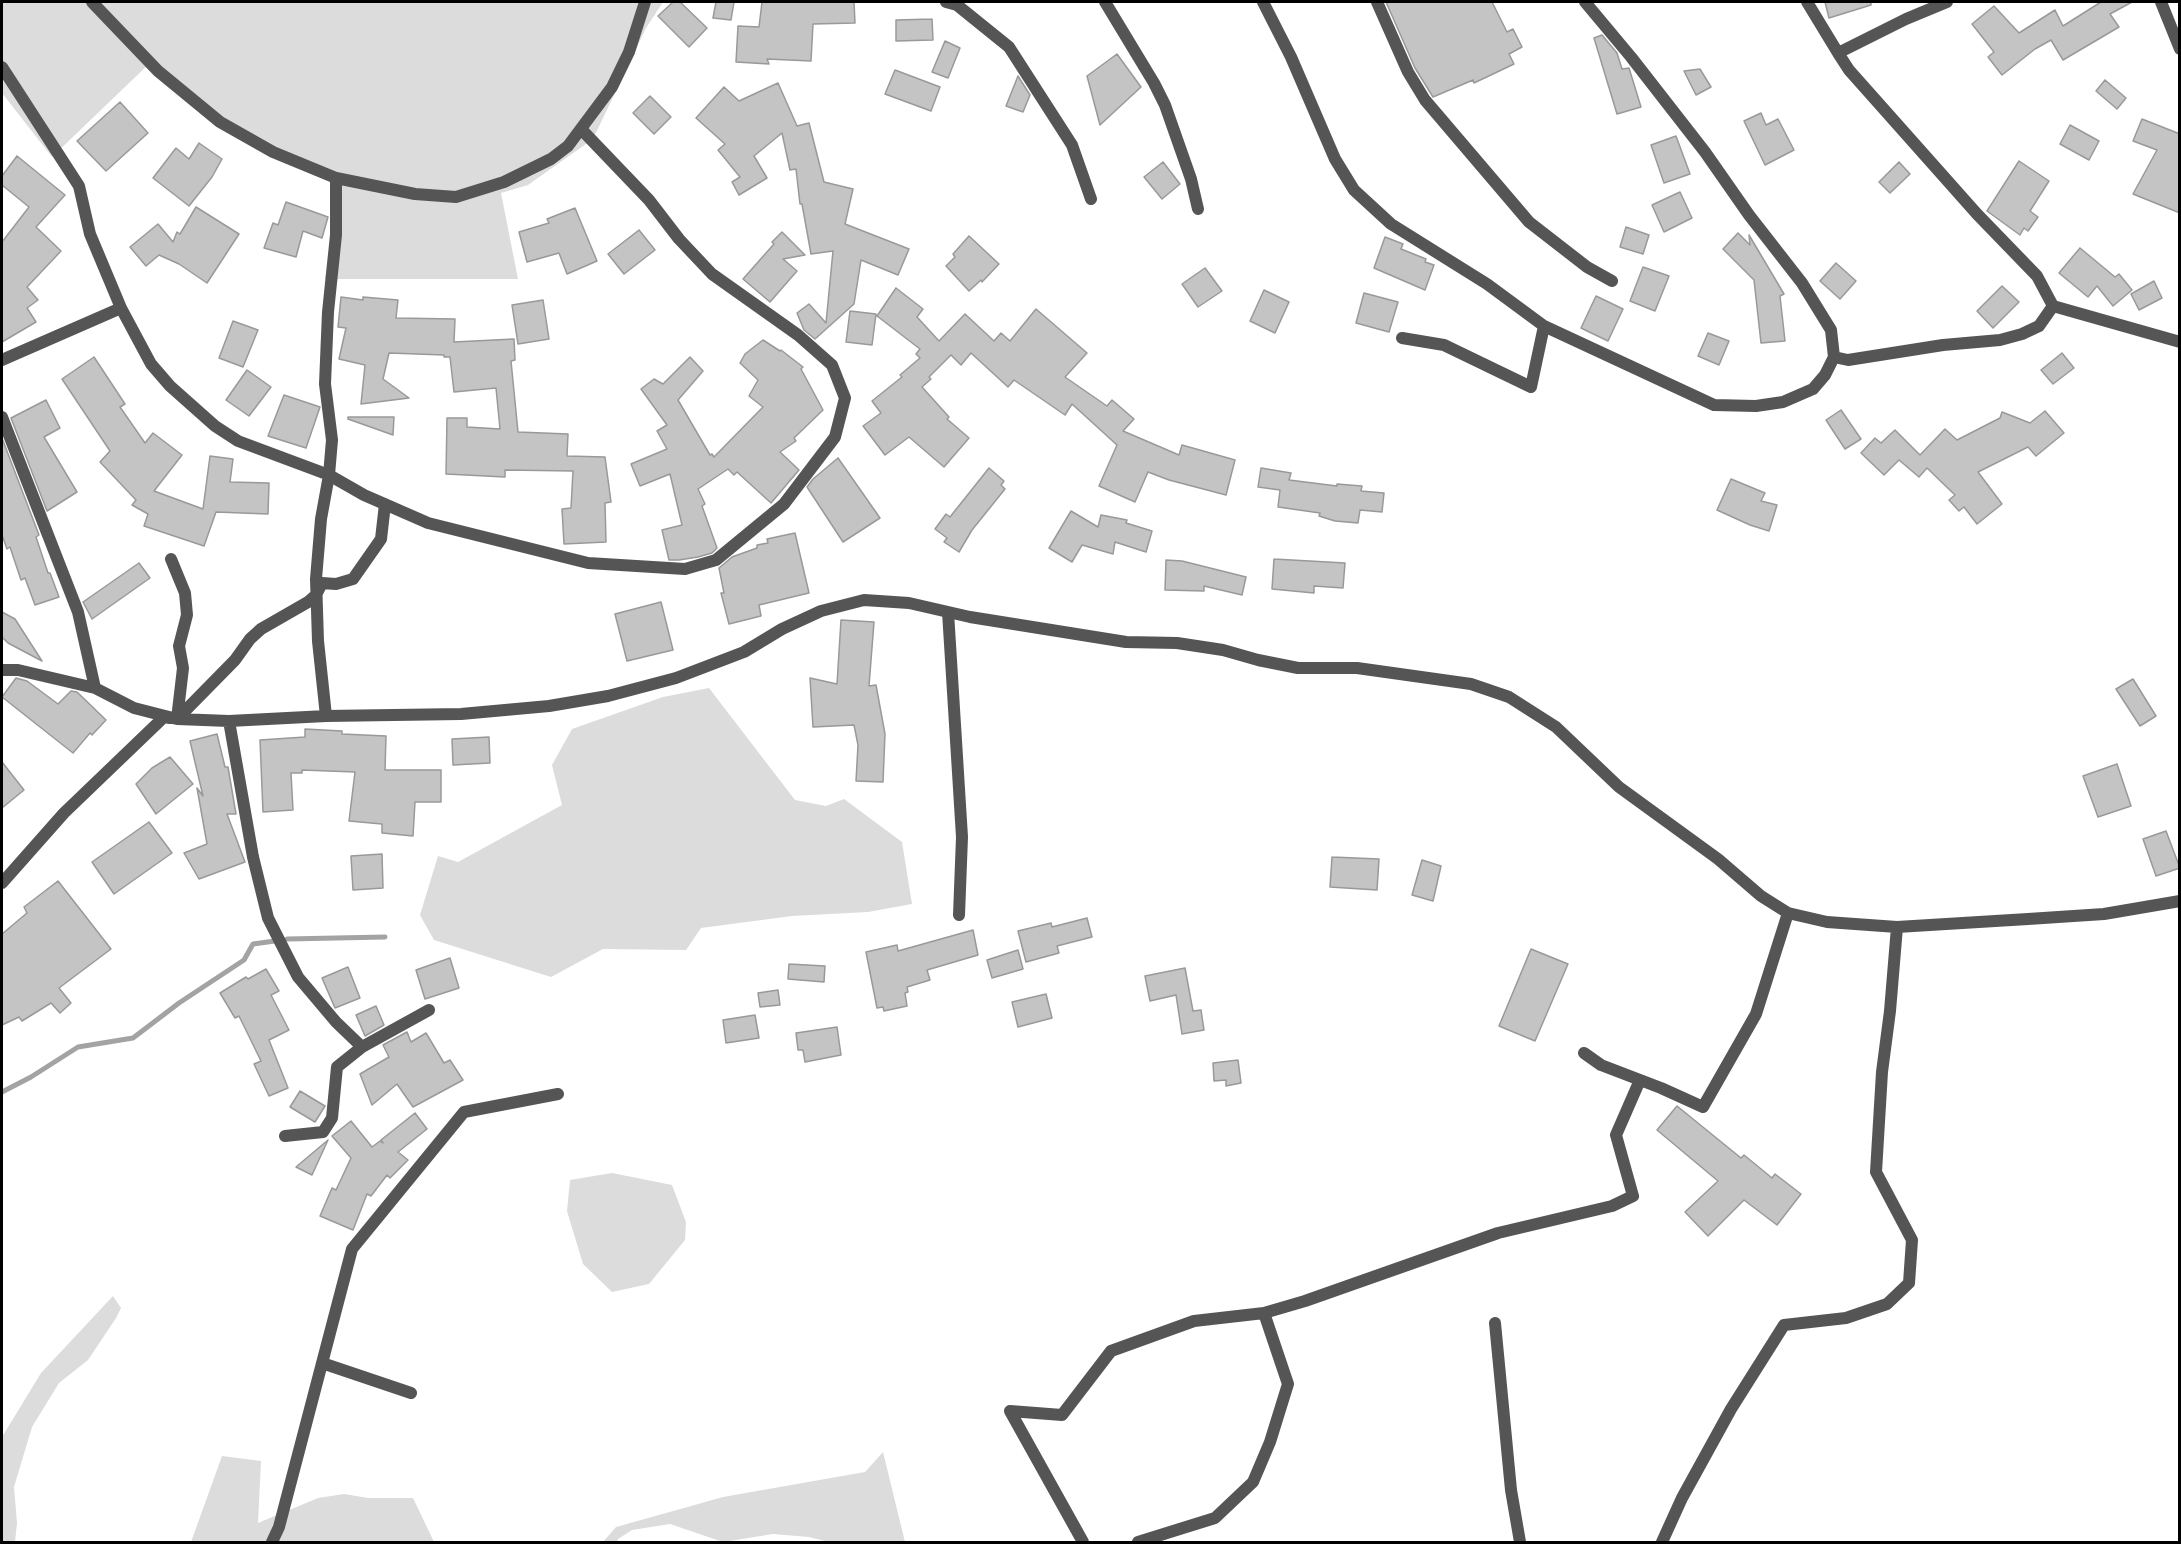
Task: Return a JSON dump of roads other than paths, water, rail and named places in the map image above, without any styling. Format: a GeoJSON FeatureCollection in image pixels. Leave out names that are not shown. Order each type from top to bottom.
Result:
{"type":"FeatureCollection","features":[{"type":"Feature","properties":{"kind":"street"},"geometry":{"type":"LineString","coordinates":[[92,2],[158,71],[220,122],[273,152],[336,178],[415,194],[456,197],[504,182],[551,159],[568,146],[612,87],[629,52],[645,2]]}},
{"type":"Feature","properties":{"kind":"street"},"geometry":{"type":"LineString","coordinates":[[946,2],[957,5],[1009,47],[1072,145],[1091,199]]}},
{"type":"Feature","properties":{"kind":"street"},"geometry":{"type":"LineString","coordinates":[[1106,2],[1165,105],[1191,179],[1198,209]]}},
{"type":"Feature","properties":{"kind":"street"},"geometry":{"type":"LineString","coordinates":[[1263,2],[1291,57],[1335,159],[1354,190],[1392,225],[1487,284],[1544,326],[1714,405],[1756,406],[1783,402],[1813,389],[1825,375],[1834,357],[1831,330],[1802,283],[1749,215],[1705,152],[1585,2]]}},
{"type":"Feature","properties":{"kind":"street"},"geometry":{"type":"LineString","coordinates":[[1377,2],[1408,72],[1431,108],[1529,222],[1587,267],[1612,281]]}},
{"type":"Feature","properties":{"kind":"street"},"geometry":{"type":"LineString","coordinates":[[1807,2],[1849,70],[1977,214],[2037,276],[2053,306],[2180,342]]}},
{"type":"Feature","properties":{"kind":"street"},"geometry":{"type":"LineString","coordinates":[[1838,53],[1906,19],[1947,2]]}},
{"type":"Feature","properties":{"kind":"street"},"geometry":{"type":"LineString","coordinates":[[2161,2],[2180,49]]}},
{"type":"Feature","properties":{"kind":"street"},"geometry":{"type":"LineString","coordinates":[[2,67],[79,186],[90,234],[121,308],[151,363],[170,386],[215,426],[238,441],[329,475],[428,524],[588,563],[685,569],[716,560],[784,504],[835,437],[845,398],[832,365],[798,335],[712,274],[679,239],[650,200],[581,129]]}},
{"type":"Feature","properties":{"kind":"street"},"geometry":{"type":"LineString","coordinates":[[326,716],[318,641],[316,579],[321,519],[329,475],[332,440],[326,384],[328,312],[336,235],[336,178]]}},
{"type":"Feature","properties":{"kind":"street"},"geometry":{"type":"LineString","coordinates":[[1834,357],[1848,360],[1943,345],[2000,340],[2039,326],[2053,306]]}},
{"type":"Feature","properties":{"kind":"street"},"geometry":{"type":"LineString","coordinates":[[2,360],[121,308]]}},
{"type":"Feature","properties":{"kind":"street"},"geometry":{"type":"LineString","coordinates":[[1402,338],[1444,345],[1531,387],[1544,326]]}},
{"type":"Feature","properties":{"kind":"street"},"geometry":{"type":"LineString","coordinates":[[2,417],[78,612],[95,688]]}},
{"type":"Feature","properties":{"kind":"street"},"geometry":{"type":"LineString","coordinates":[[177,719],[235,660],[250,639],[261,629],[286,617],[316,595],[322,584],[336,584],[353,579],[381,539],[385,504]]}},
{"type":"Feature","properties":{"kind":"street"},"geometry":{"type":"LineString","coordinates":[[171,560],[184,593],[187,615],[179,646],[183,668],[177,719]]}},
{"type":"Feature","properties":{"kind":"street"},"geometry":{"type":"LineString","coordinates":[[2,883],[64,813],[164,717],[229,721],[326,716],[460,714],[549,706],[585,700],[676,678],[744,652],[782,629],[821,611],[864,600],[909,603],[948,612],[1126,642],[1177,643],[1223,650],[1298,668],[1357,668],[1471,684],[1509,698],[1556,727],[1634,799],[1718,860],[1761,896],[1788,913],[1827,922],[1897,927],[2104,914],[2180,901]]}},
{"type":"Feature","properties":{"kind":"street"},"geometry":{"type":"LineString","coordinates":[[948,612],[962,837],[959,915]]}},
{"type":"Feature","properties":{"kind":"street"},"geometry":{"type":"LineString","coordinates":[[2,670],[18,670],[95,688],[134,708],[177,719]]}},
{"type":"Feature","properties":{"kind":"street"},"geometry":{"type":"LineString","coordinates":[[229,721],[251,847],[268,918],[298,977],[336,1022],[362,1047]]}},
{"type":"Feature","properties":{"kind":"street"},"geometry":{"type":"LineString","coordinates":[[1584,1053],[1601,1065],[1703,1107],[1756,1014],[1788,913]]}},
{"type":"Feature","properties":{"kind":"street"},"geometry":{"type":"LineString","coordinates":[[1662,1542],[1682,1498],[1731,1409],[1784,1325],[1846,1318],[1887,1304],[1909,1283],[1912,1240],[1876,1172],[1882,1072],[1897,927]]}},
{"type":"Feature","properties":{"kind":"street"},"geometry":{"type":"LineString","coordinates":[[285,1136],[323,1132],[332,1118],[337,1067],[362,1047],[429,1010]]}},
{"type":"Feature","properties":{"kind":"street"},"geometry":{"type":"LineString","coordinates":[[1083,1542],[1010,1411],[1062,1415],[1111,1351],[1194,1321],[1264,1313],[1305,1301],[1498,1233],[1612,1206],[1633,1196],[1616,1135],[1640,1080]]}},
{"type":"Feature","properties":{"kind":"street"},"geometry":{"type":"LineString","coordinates":[[272,1542],[279,1527],[352,1249],[464,1112],[558,1095]]}},
{"type":"Feature","properties":{"kind":"street"},"geometry":{"type":"LineString","coordinates":[[1138,1542],[1215,1518],[1253,1482],[1270,1442],[1288,1384],[1264,1313]]}},
{"type":"Feature","properties":{"kind":"street"},"geometry":{"type":"LineString","coordinates":[[1495,1323],[1511,1490],[1521,1542]]}},
{"type":"Feature","properties":{"kind":"street"},"geometry":{"type":"LineString","coordinates":[[322,1363],[411,1393]]}},
{"type":"Feature","properties":{"kind":"waterway"},"geometry":{"type":"LineString","coordinates":[[287,939],[385,937]]}},
{"type":"Feature","properties":{"kind":"waterway"},"geometry":{"type":"LineString","coordinates":[[2,1092],[31,1077],[78,1047],[133,1038],[179,1003],[244,960],[253,944],[275,941]]}}]}
